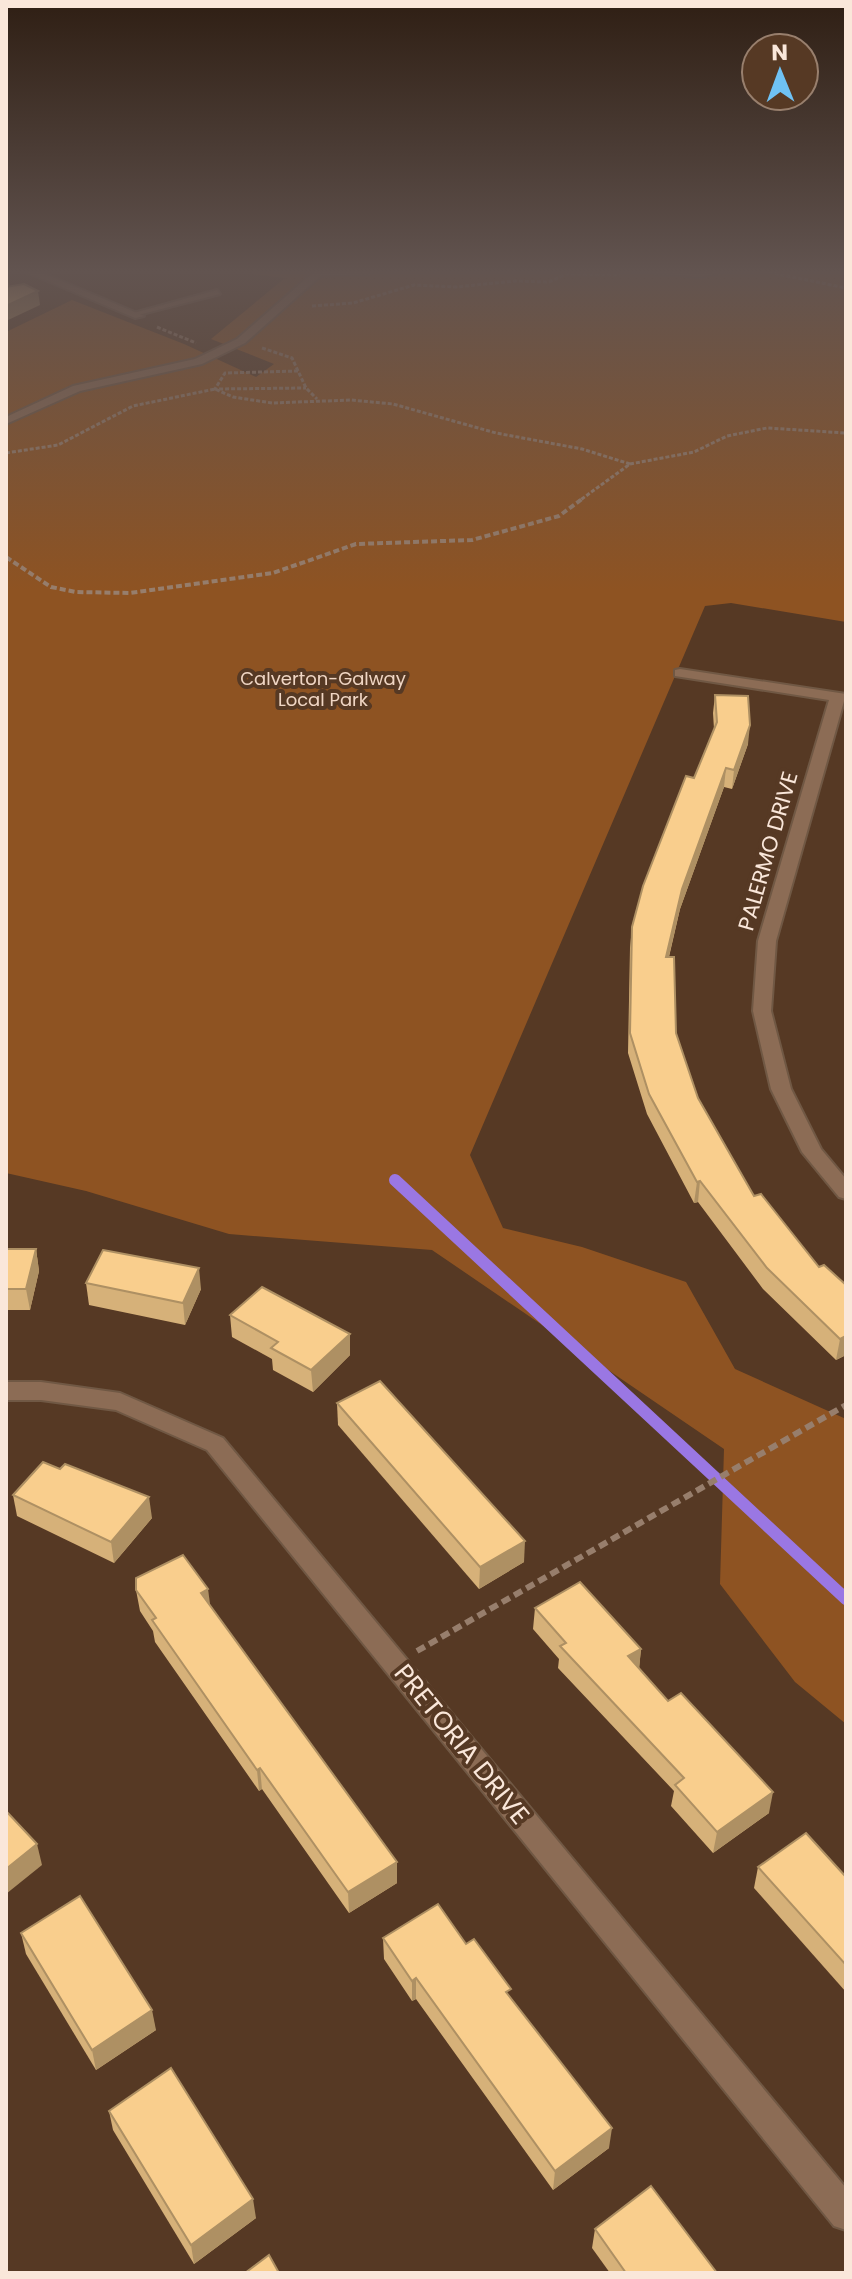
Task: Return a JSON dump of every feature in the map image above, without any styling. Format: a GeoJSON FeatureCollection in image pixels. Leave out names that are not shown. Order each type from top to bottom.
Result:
{"type":"FeatureCollection","features":[{"type":"Feature","properties":{"kind":"street"},"geometry":{"type":"LineString","coordinates":[[6,421],[77,388],[127,377]]}},
{"type":"Feature","properties":{"kind":"street"},"geometry":{"type":"LineString","coordinates":[[680,673],[842,697]]}},
{"type":"Feature","properties":{"kind":"street","name":"PALERMO DRIVE"},"geometry":{"type":"LineString","coordinates":[[842,697],[767,941],[762,1011],[781,1089],[812,1152],[846,1192]]}},
{"type":"Feature","properties":{"kind":"street","name":"PRETORIA DRIVE"},"geometry":{"type":"LineString","coordinates":[[6,1391],[41,1391],[120,1402],[215,1444],[846,2214]]}},
{"type":"Feature","properties":{"kind":"path"},"geometry":{"type":"LineString","coordinates":[[215,389],[222,377]]}},
{"type":"Feature","properties":{"kind":"path"},"geometry":{"type":"LineString","coordinates":[[301,377],[317,399]]}},
{"type":"Feature","properties":{"kind":"path"},"geometry":{"type":"LineString","coordinates":[[6,453],[58,445],[133,406],[215,389],[306,388]]}},
{"type":"Feature","properties":{"kind":"path"},"geometry":{"type":"LineString","coordinates":[[215,389],[244,401],[310,404],[317,399],[372,401],[466,422],[497,433],[548,439],[630,464]]}},
{"type":"Feature","properties":{"kind":"path"},"geometry":{"type":"LineString","coordinates":[[6,557],[51,587],[76,592],[130,593],[228,582],[273,573],[356,544],[472,540],[559,516],[630,464],[694,452],[727,436],[767,428],[846,433]]}},
{"type":"Feature","properties":{"kind":"path"},"geometry":{"type":"LineString","coordinates":[[396,1664],[846,1405]]}},
{"type":"Feature","properties":{"kind":"green space","name":"Calverton-Galway Local Park"},"geometry":{"type":"Polygon","coordinates":[[[6,377],[846,377],[846,622],[731,603],[705,606],[470,1155],[503,1228],[582,1247],[686,1282],[735,1369],[846,1419],[846,1724],[795,1682],[720,1584],[724,1449],[432,1250],[229,1234],[86,1191],[6,1173],[6,377]]]}},
{"type":"Feature","properties":{"kind":"building"},"geometry":{"type":"Polygon","coordinates":[[[715,695],[748,696],[750,725],[734,770],[726,768],[682,889],[666,957],[674,957],[676,1033],[698,1098],[754,1196],[761,1194],[819,1267],[824,1265],[846,1285],[846,1336],[840,1339],[767,1268],[700,1181],[697,1182],[649,1094],[630,1033],[632,927],[643,886],[686,776],[694,778],[717,722],[715,695]]]}},
{"type":"Feature","properties":{"kind":"building"},"geometry":{"type":"Polygon","coordinates":[[[6,1249],[36,1249],[26,1289],[6,1289],[6,1249]]]}},
{"type":"Feature","properties":{"kind":"building"},"geometry":{"type":"Polygon","coordinates":[[[103,1250],[199,1268],[183,1303],[86,1283],[103,1250]]]}},
{"type":"Feature","properties":{"kind":"building"},"geometry":{"type":"Polygon","coordinates":[[[262,1287],[350,1334],[311,1370],[271,1348],[278,1342],[230,1315],[262,1287]]]}},
{"type":"Feature","properties":{"kind":"building"},"geometry":{"type":"Polygon","coordinates":[[[380,1381],[525,1541],[480,1567],[337,1403],[380,1381]]]}},
{"type":"Feature","properties":{"kind":"building"},"geometry":{"type":"Polygon","coordinates":[[[43,1462],[60,1469],[65,1464],[149,1497],[111,1542],[13,1495],[43,1462]]]}},
{"type":"Feature","properties":{"kind":"building"},"geometry":{"type":"Polygon","coordinates":[[[183,1555],[208,1589],[201,1593],[397,1862],[348,1892],[260,1768],[257,1770],[152,1620],[156,1618],[136,1590],[136,1578],[183,1555]]]}},
{"type":"Feature","properties":{"kind":"building"},"geometry":{"type":"Polygon","coordinates":[[[580,1582],[641,1649],[628,1656],[668,1701],[681,1693],[773,1792],[717,1832],[675,1785],[684,1778],[560,1646],[566,1643],[535,1608],[580,1582]]]}},
{"type":"Feature","properties":{"kind":"building"},"geometry":{"type":"Polygon","coordinates":[[[6,1811],[37,1844],[6,1869],[6,1811]]]}},
{"type":"Feature","properties":{"kind":"building"},"geometry":{"type":"Polygon","coordinates":[[[806,1833],[846,1877],[846,1965],[758,1867],[806,1833]]]}},
{"type":"Feature","properties":{"kind":"building"},"geometry":{"type":"Polygon","coordinates":[[[80,1896],[152,2010],[92,2050],[21,1933],[80,1896]]]}},
{"type":"Feature","properties":{"kind":"building"},"geometry":{"type":"Polygon","coordinates":[[[438,1904],[466,1944],[474,1939],[511,1989],[506,1992],[612,2128],[555,2171],[416,1978],[412,1981],[383,1938],[438,1904]]]}},
{"type":"Feature","properties":{"kind":"building"},"geometry":{"type":"Polygon","coordinates":[[[171,2068],[253,2199],[191,2245],[109,2111],[171,2068]]]}},
{"type":"Feature","properties":{"kind":"building"},"geometry":{"type":"Polygon","coordinates":[[[651,2186],[717,2273],[626,2273],[595,2229],[651,2186]]]}},
{"type":"Feature","properties":{"kind":"building"},"geometry":{"type":"Polygon","coordinates":[[[269,2255],[279,2273],[245,2273],[269,2255]]]}},
{"type":"Feature","properties":{"kind":"waterway"},"geometry":{"type":"LineString","coordinates":[[395,1180],[846,1599]]}}]}
